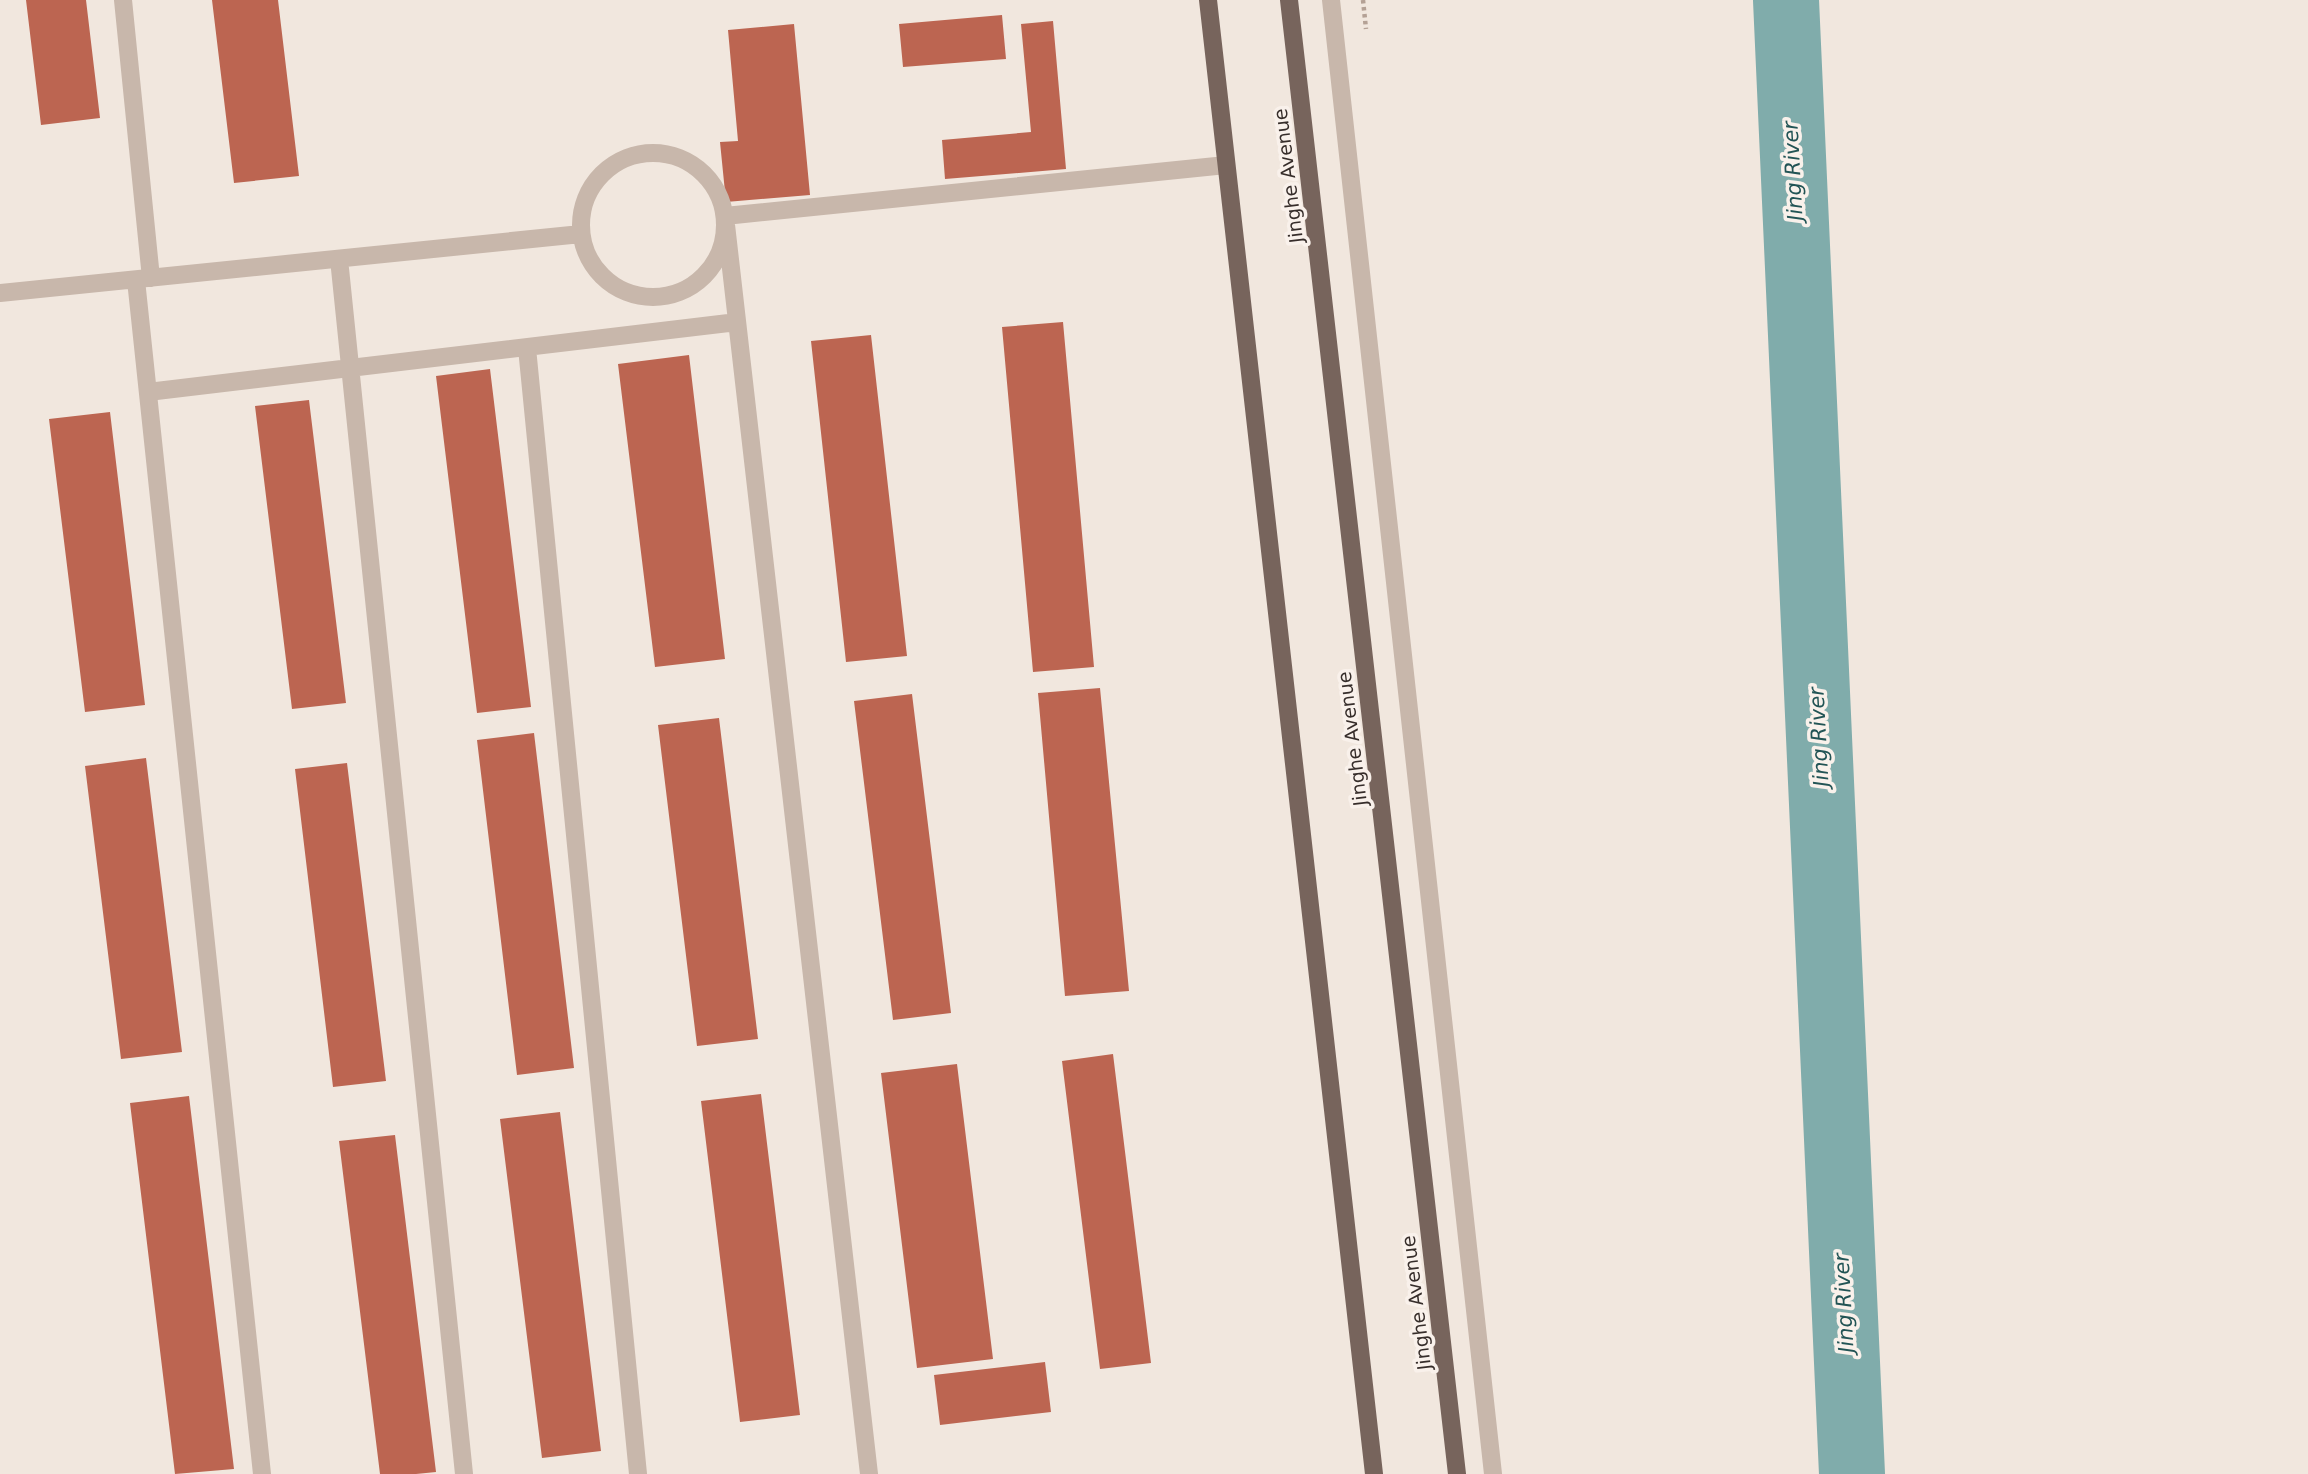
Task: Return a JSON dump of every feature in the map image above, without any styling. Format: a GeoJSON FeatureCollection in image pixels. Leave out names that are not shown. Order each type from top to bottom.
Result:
{"type":"FeatureCollection","features":[{"type":"Feature","properties":{"kind":"main road"},"geometry":{"type":"LineString","coordinates":[[1208,0],[1374,1474]]}},
{"type":"Feature","properties":{"kind":"main road","name":"Jinghe Avenue"},"geometry":{"type":"LineString","coordinates":[[1289,0],[1457,1474]]}},
{"type":"Feature","properties":{"kind":"street"},"geometry":{"type":"LineString","coordinates":[[123,0],[143,279],[148,392],[262,1474]]}},
{"type":"Feature","properties":{"kind":"street"},"geometry":{"type":"LineString","coordinates":[[1331,0],[1493,1474]]}},
{"type":"Feature","properties":{"kind":"street"},"geometry":{"type":"LineString","coordinates":[[725,216],[723,244],[711,270],[689,288],[662,297],[634,296],[608,283],[590,261],[581,234],[582,206],[595,180],[617,162],[643,153],[671,155],[697,167],[716,189],[725,216],[869,1474]]}},
{"type":"Feature","properties":{"kind":"street"},"geometry":{"type":"LineString","coordinates":[[725,216],[1226,165]]}},
{"type":"Feature","properties":{"kind":"street"},"geometry":{"type":"LineString","coordinates":[[0,293],[581,234]]}},
{"type":"Feature","properties":{"kind":"street"},"geometry":{"type":"LineString","coordinates":[[340,259],[464,1474]]}},
{"type":"Feature","properties":{"kind":"street"},"geometry":{"type":"LineString","coordinates":[[148,392],[737,322]]}},
{"type":"Feature","properties":{"kind":"street"},"geometry":{"type":"LineString","coordinates":[[527,348],[638,1474]]}},
{"type":"Feature","properties":{"kind":"path"},"geometry":{"type":"LineString","coordinates":[[1363,0],[1366,29]]}},
{"type":"Feature","properties":{"kind":"building"},"geometry":{"type":"Polygon","coordinates":[[[26,0],[86,0],[100,118],[41,125],[26,0]]]}},
{"type":"Feature","properties":{"kind":"building"},"geometry":{"type":"Polygon","coordinates":[[[212,0],[278,0],[299,176],[234,183],[212,0]]]}},
{"type":"Feature","properties":{"kind":"building"},"geometry":{"type":"Polygon","coordinates":[[[1002,15],[1006,59],[903,67],[899,24],[1002,15]]]}},
{"type":"Feature","properties":{"kind":"building"},"geometry":{"type":"Polygon","coordinates":[[[1053,21],[1066,169],[945,179],[942,140],[1031,132],[1021,24],[1053,21]]]}},
{"type":"Feature","properties":{"kind":"building"},"geometry":{"type":"Polygon","coordinates":[[[794,24],[810,195],[726,202],[720,142],[738,141],[728,30],[794,24]]]}},
{"type":"Feature","properties":{"kind":"building"},"geometry":{"type":"Polygon","coordinates":[[[1063,322],[1094,667],[1033,672],[1002,327],[1063,322]]]}},
{"type":"Feature","properties":{"kind":"building"},"geometry":{"type":"Polygon","coordinates":[[[871,335],[907,656],[846,662],[811,341],[871,335]]]}},
{"type":"Feature","properties":{"kind":"building"},"geometry":{"type":"Polygon","coordinates":[[[689,355],[725,659],[655,667],[618,364],[689,355]]]}},
{"type":"Feature","properties":{"kind":"building"},"geometry":{"type":"Polygon","coordinates":[[[490,369],[531,707],[477,713],[436,376],[490,369]]]}},
{"type":"Feature","properties":{"kind":"building"},"geometry":{"type":"Polygon","coordinates":[[[309,400],[346,703],[292,709],[255,406],[309,400]]]}},
{"type":"Feature","properties":{"kind":"building"},"geometry":{"type":"Polygon","coordinates":[[[110,412],[145,705],[85,712],[49,419],[110,412]]]}},
{"type":"Feature","properties":{"kind":"building"},"geometry":{"type":"Polygon","coordinates":[[[1100,688],[1129,991],[1065,996],[1038,693],[1100,688]]]}},
{"type":"Feature","properties":{"kind":"building"},"geometry":{"type":"Polygon","coordinates":[[[912,694],[951,1013],[893,1020],[854,701],[912,694]]]}},
{"type":"Feature","properties":{"kind":"building"},"geometry":{"type":"Polygon","coordinates":[[[719,718],[758,1039],[697,1046],[658,725],[719,718]]]}},
{"type":"Feature","properties":{"kind":"building"},"geometry":{"type":"Polygon","coordinates":[[[534,733],[574,1068],[517,1075],[477,740],[534,733]]]}},
{"type":"Feature","properties":{"kind":"building"},"geometry":{"type":"Polygon","coordinates":[[[146,758],[182,1052],[121,1059],[85,766],[146,758]]]}},
{"type":"Feature","properties":{"kind":"building"},"geometry":{"type":"Polygon","coordinates":[[[347,763],[386,1081],[333,1087],[295,769],[347,763]]]}},
{"type":"Feature","properties":{"kind":"building"},"geometry":{"type":"Polygon","coordinates":[[[1113,1054],[1151,1363],[1100,1369],[1062,1061],[1113,1054]]]}},
{"type":"Feature","properties":{"kind":"building"},"geometry":{"type":"Polygon","coordinates":[[[957,1064],[993,1359],[917,1368],[881,1073],[957,1064]]]}},
{"type":"Feature","properties":{"kind":"building"},"geometry":{"type":"Polygon","coordinates":[[[761,1094],[800,1415],[740,1422],[701,1101],[761,1094]]]}},
{"type":"Feature","properties":{"kind":"building"},"geometry":{"type":"Polygon","coordinates":[[[189,1096],[234,1469],[175,1474],[130,1103],[189,1096]]]}},
{"type":"Feature","properties":{"kind":"building"},"geometry":{"type":"Polygon","coordinates":[[[560,1112],[601,1451],[542,1458],[500,1119],[560,1112]]]}},
{"type":"Feature","properties":{"kind":"building"},"geometry":{"type":"Polygon","coordinates":[[[395,1135],[436,1472],[416,1474],[380,1474],[339,1141],[395,1135]]]}},
{"type":"Feature","properties":{"kind":"building"},"geometry":{"type":"Polygon","coordinates":[[[1045,1362],[1051,1412],[940,1425],[934,1375],[1045,1362]]]}},
{"type":"Feature","properties":{"kind":"waterway","name":"Jing River"},"geometry":{"type":"LineString","coordinates":[[1786,0],[1852,1474]]}}]}
